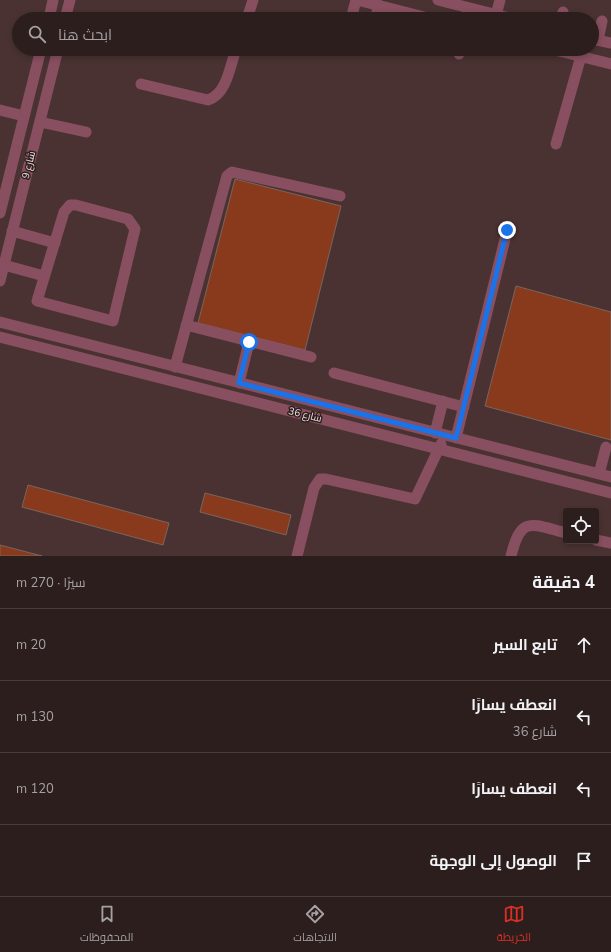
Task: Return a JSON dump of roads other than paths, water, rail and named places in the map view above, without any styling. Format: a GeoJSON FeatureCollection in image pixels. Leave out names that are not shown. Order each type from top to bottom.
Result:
{"type":"FeatureCollection","features":[{"type":"Feature","properties":{"kind":"lane"},"geometry":{"type":"LineString","coordinates":[[51,12],[54,0]]}},
{"type":"Feature","properties":{"kind":"lane"},"geometry":{"type":"LineString","coordinates":[[67,12],[70,0]]}},
{"type":"Feature","properties":{"kind":"lane"},"geometry":{"type":"LineString","coordinates":[[249,12],[253,0]]}},
{"type":"Feature","properties":{"kind":"lane"},"geometry":{"type":"LineString","coordinates":[[353,12],[356,0],[403,12]]}},
{"type":"Feature","properties":{"kind":"lane"},"geometry":{"type":"LineString","coordinates":[[438,0],[457,2],[487,12]]}},
{"type":"Feature","properties":{"kind":"lane"},"geometry":{"type":"LineString","coordinates":[[497,12],[500,0]]}},
{"type":"Feature","properties":{"kind":"lane"},"geometry":{"type":"LineString","coordinates":[[377,12],[379,6]]}},
{"type":"Feature","properties":{"kind":"lane"},"geometry":{"type":"LineString","coordinates":[[599,29],[602,21]]}},
{"type":"Feature","properties":{"kind":"lane"},"geometry":{"type":"LineString","coordinates":[[599,40],[611,43]]}},
{"type":"Feature","properties":{"kind":"lane","name":"شارع 9"},"geometry":{"type":"LineString","coordinates":[[0,213],[39,56]]}},
{"type":"Feature","properties":{"kind":"lane","name":"شارع 9"},"geometry":{"type":"LineString","coordinates":[[0,281],[56,56]]}},
{"type":"Feature","properties":{"kind":"lane"},"geometry":{"type":"LineString","coordinates":[[141,84],[208,100],[220,94],[234,56]]}},
{"type":"Feature","properties":{"kind":"lane"},"geometry":{"type":"LineString","coordinates":[[556,144],[581,56]]}},
{"type":"Feature","properties":{"kind":"lane"},"geometry":{"type":"LineString","coordinates":[[590,56],[611,64]]}},
{"type":"Feature","properties":{"kind":"lane"},"geometry":{"type":"LineString","coordinates":[[0,110],[24,116]]}},
{"type":"Feature","properties":{"kind":"lane"},"geometry":{"type":"LineString","coordinates":[[40,122],[86,132]]}},
{"type":"Feature","properties":{"kind":"lane"},"geometry":{"type":"LineString","coordinates":[[175,367],[229,173],[232,172],[340,196]]}},
{"type":"Feature","properties":{"kind":"lane"},"geometry":{"type":"LineString","coordinates":[[70,206],[83,207],[128,219],[132,222],[135,229],[113,321],[37,301],[44,276],[65,209],[70,206]]}},
{"type":"Feature","properties":{"kind":"lane"},"geometry":{"type":"LineString","coordinates":[[456,438],[507,230]]}},
{"type":"Feature","properties":{"kind":"lane"},"geometry":{"type":"LineString","coordinates":[[12,231],[55,243]]}},
{"type":"Feature","properties":{"kind":"lane"},"geometry":{"type":"LineString","coordinates":[[4,265],[44,276]]}},
{"type":"Feature","properties":{"kind":"lane","name":"شارع 36"},"geometry":{"type":"LineString","coordinates":[[0,322],[611,477]]}},
{"type":"Feature","properties":{"kind":"lane"},"geometry":{"type":"LineString","coordinates":[[186,325],[311,357]]}},
{"type":"Feature","properties":{"kind":"lane","name":"شارع 36"},"geometry":{"type":"LineString","coordinates":[[0,337],[611,493]]}},
{"type":"Feature","properties":{"kind":"lane"},"geometry":{"type":"LineString","coordinates":[[239,383],[249,342]]}},
{"type":"Feature","properties":{"kind":"lane"},"geometry":{"type":"LineString","coordinates":[[186,385],[190,370]]}},
{"type":"Feature","properties":{"kind":"lane"},"geometry":{"type":"LineString","coordinates":[[334,373],[464,407]]}},
{"type":"Feature","properties":{"kind":"lane"},"geometry":{"type":"LineString","coordinates":[[297,556],[314,488],[320,480],[326,479],[415,499],[439,450],[439,434],[443,401]]}},
{"type":"Feature","properties":{"kind":"lane"},"geometry":{"type":"LineString","coordinates":[[599,474],[606,447]]}},
{"type":"Feature","properties":{"kind":"lane"},"geometry":{"type":"LineString","coordinates":[[511,556],[514,541],[521,528],[531,524],[563,532]]}},
{"type":"Feature","properties":{"kind":"lane"},"geometry":{"type":"LineString","coordinates":[[599,541],[611,543]]}}]}
